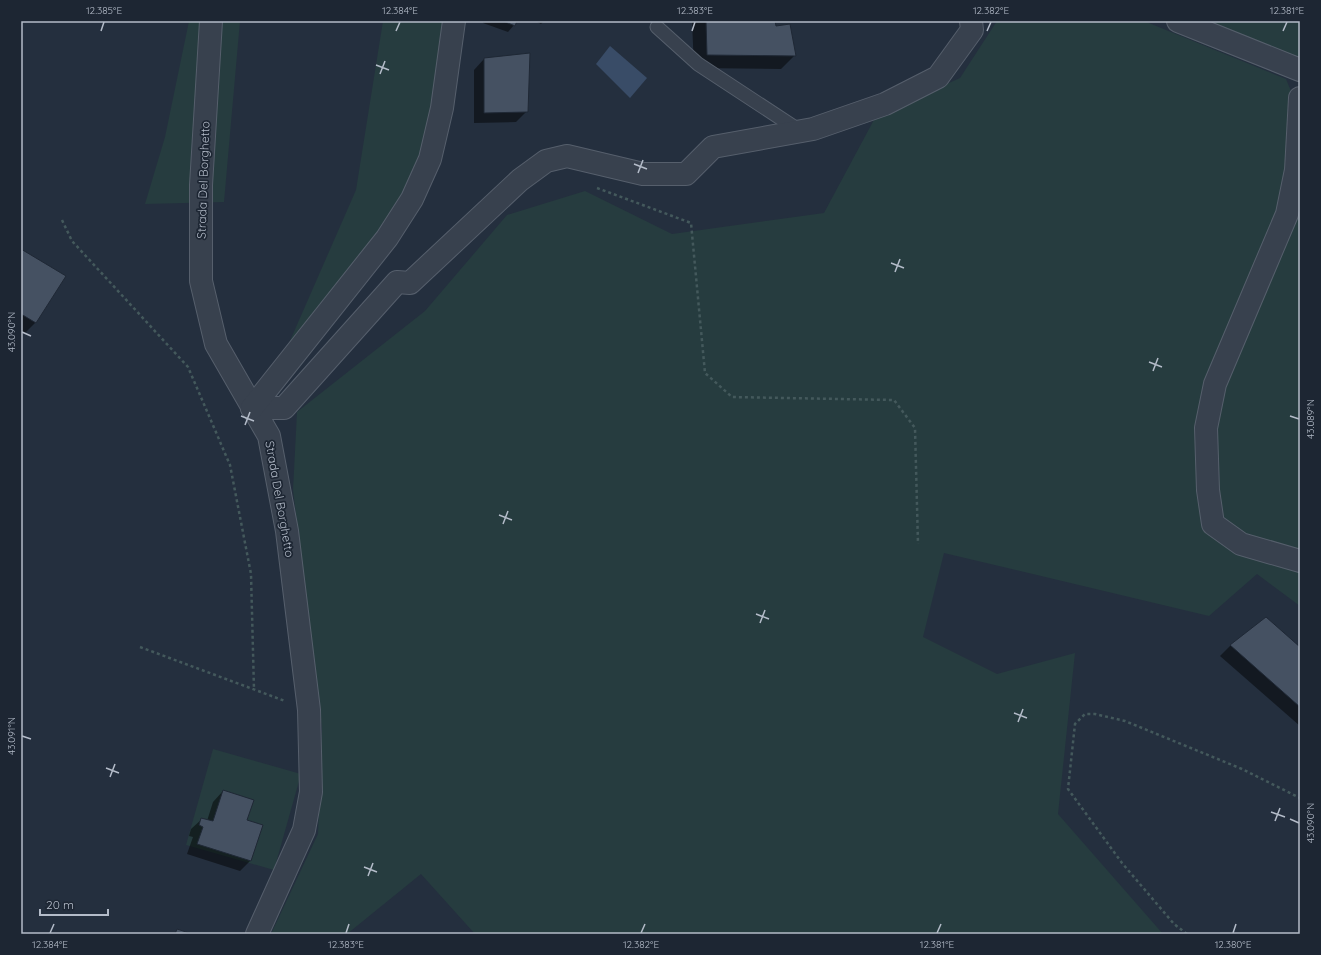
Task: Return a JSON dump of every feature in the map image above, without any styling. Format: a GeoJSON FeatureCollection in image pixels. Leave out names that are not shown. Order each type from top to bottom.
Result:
{"type":"FeatureCollection","features":[{"type":"Feature","properties":{"kind":"street","name":"Strada Del Borghetto"},"geometry":{"type":"LineString","coordinates":[[211,21],[201,185],[201,281],[216,344],[269,436],[287,531],[308,710],[311,792],[304,830],[257,934]]}},
{"type":"Feature","properties":{"kind":"street"},"geometry":{"type":"LineString","coordinates":[[252,408],[387,238],[412,199],[430,160],[442,108],[454,21]]}},
{"type":"Feature","properties":{"kind":"street"},"geometry":{"type":"LineString","coordinates":[[252,408],[284,408],[396,282],[410,283],[520,180],[546,161],[567,156],[644,174],[686,174],[713,147],[813,129],[886,104],[938,77],[972,30],[971,21]]}},
{"type":"Feature","properties":{"kind":"street"},"geometry":{"type":"LineString","coordinates":[[1178,21],[1300,70]]}},
{"type":"Feature","properties":{"kind":"street"},"geometry":{"type":"LineString","coordinates":[[1300,98],[1296,170],[1287,214],[1215,384],[1206,428],[1208,490],[1213,524],[1241,544],[1300,561]]}},
{"type":"Feature","properties":{"kind":"lane"},"geometry":{"type":"LineString","coordinates":[[657,27],[698,64],[800,132]]}},
{"type":"Feature","properties":{"kind":"path"},"geometry":{"type":"LineString","coordinates":[[595,187],[691,224],[705,373],[732,397],[894,400],[915,428],[918,544]]}},
{"type":"Feature","properties":{"kind":"path"},"geometry":{"type":"LineString","coordinates":[[62,220],[72,241],[188,367],[230,465],[251,574],[254,690]]}},
{"type":"Feature","properties":{"kind":"path"},"geometry":{"type":"LineString","coordinates":[[140,647],[308,710]]}},
{"type":"Feature","properties":{"kind":"path"},"geometry":{"type":"LineString","coordinates":[[1187,934],[1174,924],[1122,863],[1068,789],[1075,724],[1085,714],[1095,714],[1125,721],[1242,769],[1300,798]]}},
{"type":"Feature","properties":{"kind":"green space"},"geometry":{"type":"Polygon","coordinates":[[[189,21],[240,21],[224,202],[145,204],[165,137],[189,21]]]}},
{"type":"Feature","properties":{"kind":"green space"},"geometry":{"type":"Polygon","coordinates":[[[383,21],[454,21],[430,159],[272,382],[356,190],[383,21]]]}},
{"type":"Feature","properties":{"kind":"green space"},"geometry":{"type":"Polygon","coordinates":[[[997,21],[1144,21],[1286,79],[1300,113],[1300,606],[1257,574],[1209,616],[944,553],[923,637],[997,674],[1075,653],[1058,814],[1163,934],[475,934],[421,874],[347,934],[271,934],[318,834],[322,728],[293,490],[297,412],[425,311],[507,215],[585,191],[672,234],[824,213],[876,116],[960,78],[997,21]]]}},
{"type":"Feature","properties":{"kind":"green space"},"geometry":{"type":"Polygon","coordinates":[[[1193,21],[1300,21],[1300,61],[1193,21]]]}},
{"type":"Feature","properties":{"kind":"green space"},"geometry":{"type":"Polygon","coordinates":[[[213,749],[301,774],[274,870],[186,845],[213,749]]]}},
{"type":"Feature","properties":{"kind":"water"},"geometry":{"type":"Polygon","coordinates":[[[610,46],[647,78],[630,98],[596,64],[610,46]]]}},
{"type":"Feature","properties":{"kind":"building"},"geometry":{"type":"Polygon","coordinates":[[[503,21],[517,21],[515,26],[503,21]]]}},
{"type":"Feature","properties":{"kind":"building"},"geometry":{"type":"Polygon","coordinates":[[[706,21],[775,21],[776,26],[790,24],[796,56],[707,55],[706,21]]]}},
{"type":"Feature","properties":{"kind":"building"},"geometry":{"type":"Polygon","coordinates":[[[530,53],[528,112],[484,113],[484,58],[530,53]]]}},
{"type":"Feature","properties":{"kind":"building"},"geometry":{"type":"Polygon","coordinates":[[[21,249],[66,276],[36,323],[21,314],[21,249]]]}},
{"type":"Feature","properties":{"kind":"building"},"geometry":{"type":"Polygon","coordinates":[[[1266,617],[1300,647],[1300,707],[1230,645],[1266,617]]]}},
{"type":"Feature","properties":{"kind":"building"},"geometry":{"type":"Polygon","coordinates":[[[223,790],[254,800],[247,820],[263,825],[251,861],[197,844],[203,827],[199,825],[201,818],[213,821],[223,790]]]}},
{"type":"Feature","properties":{"kind":"building"},"geometry":{"type":"Polygon","coordinates":[[[177,929],[192,934],[175,934],[177,929]]]}}]}
